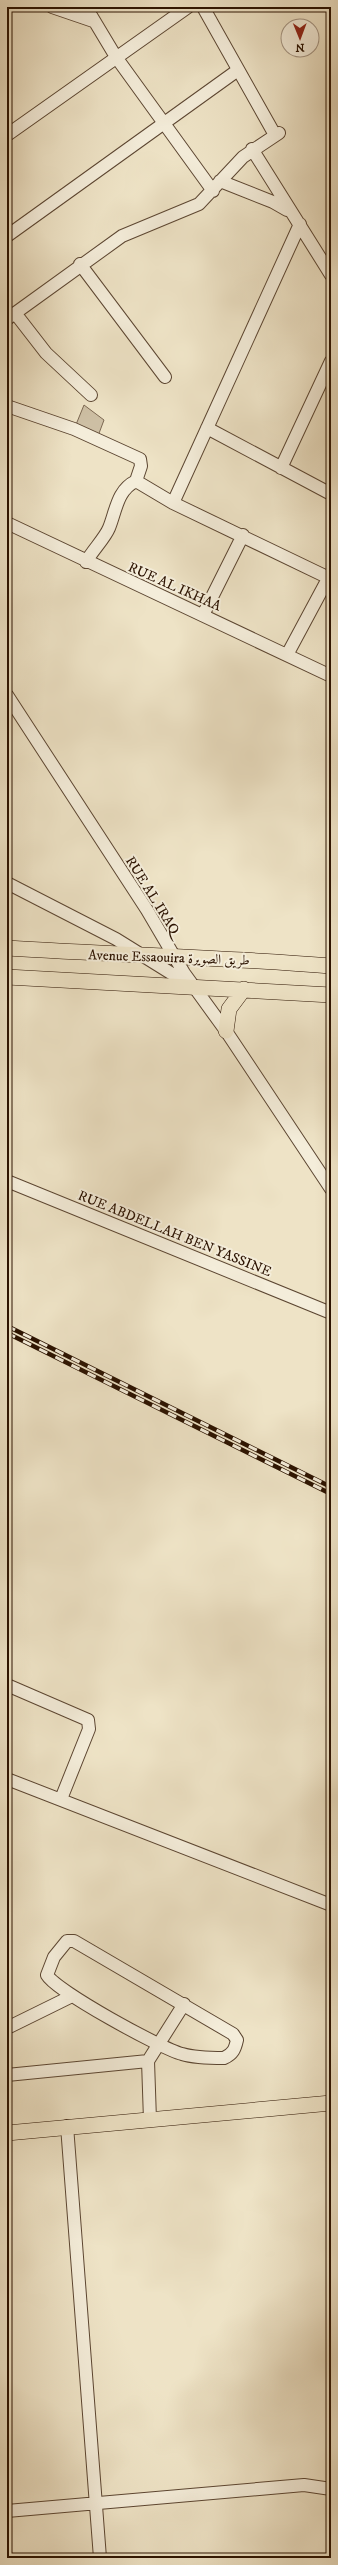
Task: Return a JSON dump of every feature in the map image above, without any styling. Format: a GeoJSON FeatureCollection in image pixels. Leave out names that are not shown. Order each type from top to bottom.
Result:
{"type":"FeatureCollection","features":[{"type":"Feature","properties":{"kind":"main road","name":"Avenue Essaouira طريق الصويرة"},"geometry":{"type":"LineString","coordinates":[[7,948],[145,957],[239,959],[331,966]]}},
{"type":"Feature","properties":{"kind":"main road","name":"Avenue Essaouira طريق الصويرة"},"geometry":{"type":"LineString","coordinates":[[7,977],[331,995]]}},
{"type":"Feature","properties":{"kind":"main road"},"geometry":{"type":"LineString","coordinates":[[226,1031],[229,1009],[244,989]]}},
{"type":"Feature","properties":{"kind":"main road"},"geometry":{"type":"LineString","coordinates":[[7,2133],[67,2126],[331,2104]]}},
{"type":"Feature","properties":{"kind":"street"},"geometry":{"type":"LineString","coordinates":[[52,7],[93,21]]}},
{"type":"Feature","properties":{"kind":"street"},"geometry":{"type":"LineString","coordinates":[[86,7],[93,21],[116,57],[165,122],[213,191]]}},
{"type":"Feature","properties":{"kind":"street"},"geometry":{"type":"LineString","coordinates":[[7,135],[188,7]]}},
{"type":"Feature","properties":{"kind":"street"},"geometry":{"type":"LineString","coordinates":[[91,396],[46,353],[11,316],[80,264],[136,228],[199,204],[252,149],[277,134],[238,70],[204,7]]}},
{"type":"Feature","properties":{"kind":"street"},"geometry":{"type":"LineString","coordinates":[[8,234],[238,70]]}},
{"type":"Feature","properties":{"kind":"street"},"geometry":{"type":"LineString","coordinates":[[252,149],[290,212],[300,224],[331,275]]}},
{"type":"Feature","properties":{"kind":"street"},"geometry":{"type":"LineString","coordinates":[[220,181],[272,202],[290,212]]}},
{"type":"Feature","properties":{"kind":"street"},"geometry":{"type":"LineString","coordinates":[[173,503],[300,224]]}},
{"type":"Feature","properties":{"kind":"street"},"geometry":{"type":"LineString","coordinates":[[80,264],[165,377]]}},
{"type":"Feature","properties":{"kind":"street"},"geometry":{"type":"LineString","coordinates":[[282,468],[331,361]]}},
{"type":"Feature","properties":{"kind":"street"},"geometry":{"type":"LineString","coordinates":[[7,406],[74,429],[137,458],[141,466],[136,481],[126,486],[115,508],[109,530],[95,547],[86,562]]}},
{"type":"Feature","properties":{"kind":"street"},"geometry":{"type":"LineString","coordinates":[[207,428],[331,494]]}},
{"type":"Feature","properties":{"kind":"street"},"geometry":{"type":"LineString","coordinates":[[136,481],[173,503],[330,576],[287,655]]}},
{"type":"Feature","properties":{"kind":"street","name":"RUE AL IKHAA"},"geometry":{"type":"LineString","coordinates":[[7,523],[86,562],[203,615],[331,676]]}},
{"type":"Feature","properties":{"kind":"street"},"geometry":{"type":"LineString","coordinates":[[203,615],[243,535]]}},
{"type":"Feature","properties":{"kind":"street","name":"RUE AL IRAQ"},"geometry":{"type":"LineString","coordinates":[[7,695],[194,988],[226,1031],[331,1189]]}},
{"type":"Feature","properties":{"kind":"street"},"geometry":{"type":"LineString","coordinates":[[7,883],[100,930],[194,988]]}},
{"type":"Feature","properties":{"kind":"street","name":"RUE ABDELLAH BEN YASSINE"},"geometry":{"type":"LineString","coordinates":[[7,1181],[331,1313]]}},
{"type":"Feature","properties":{"kind":"street"},"geometry":{"type":"LineString","coordinates":[[7,1685],[88,1720],[89,1729],[61,1799]]}},
{"type":"Feature","properties":{"kind":"street"},"geometry":{"type":"LineString","coordinates":[[7,1779],[331,1905]]}},
{"type":"Feature","properties":{"kind":"street"},"geometry":{"type":"LineString","coordinates":[[67,1941],[74,1941],[233,2034],[237,2040],[235,2048],[230,2056],[224,2058],[210,2058],[181,2054],[158,2044],[72,1996],[50,1980],[47,1975],[54,1957],[67,1941]]}},
{"type":"Feature","properties":{"kind":"street"},"geometry":{"type":"LineString","coordinates":[[7,2028],[72,1996]]}},
{"type":"Feature","properties":{"kind":"street"},"geometry":{"type":"LineString","coordinates":[[150,2120],[148,2061],[184,2004]]}},
{"type":"Feature","properties":{"kind":"street"},"geometry":{"type":"LineString","coordinates":[[7,2075],[148,2061]]}},
{"type":"Feature","properties":{"kind":"street"},"geometry":{"type":"LineString","coordinates":[[67,2126],[100,2558]]}},
{"type":"Feature","properties":{"kind":"street"},"geometry":{"type":"LineString","coordinates":[[7,2512],[304,2485],[331,2488]]}},
{"type":"Feature","properties":{"kind":"shaded area"},"geometry":{"type":"Polygon","coordinates":[[[84,405],[104,420],[98,436],[75,427],[84,405]]]}},
{"type":"Feature","properties":{"kind":"railway"},"geometry":{"type":"LineString","coordinates":[[7,1326],[331,1487]]}},
{"type":"Feature","properties":{"kind":"railway"},"geometry":{"type":"LineString","coordinates":[[7,1333],[331,1494]]}}]}
